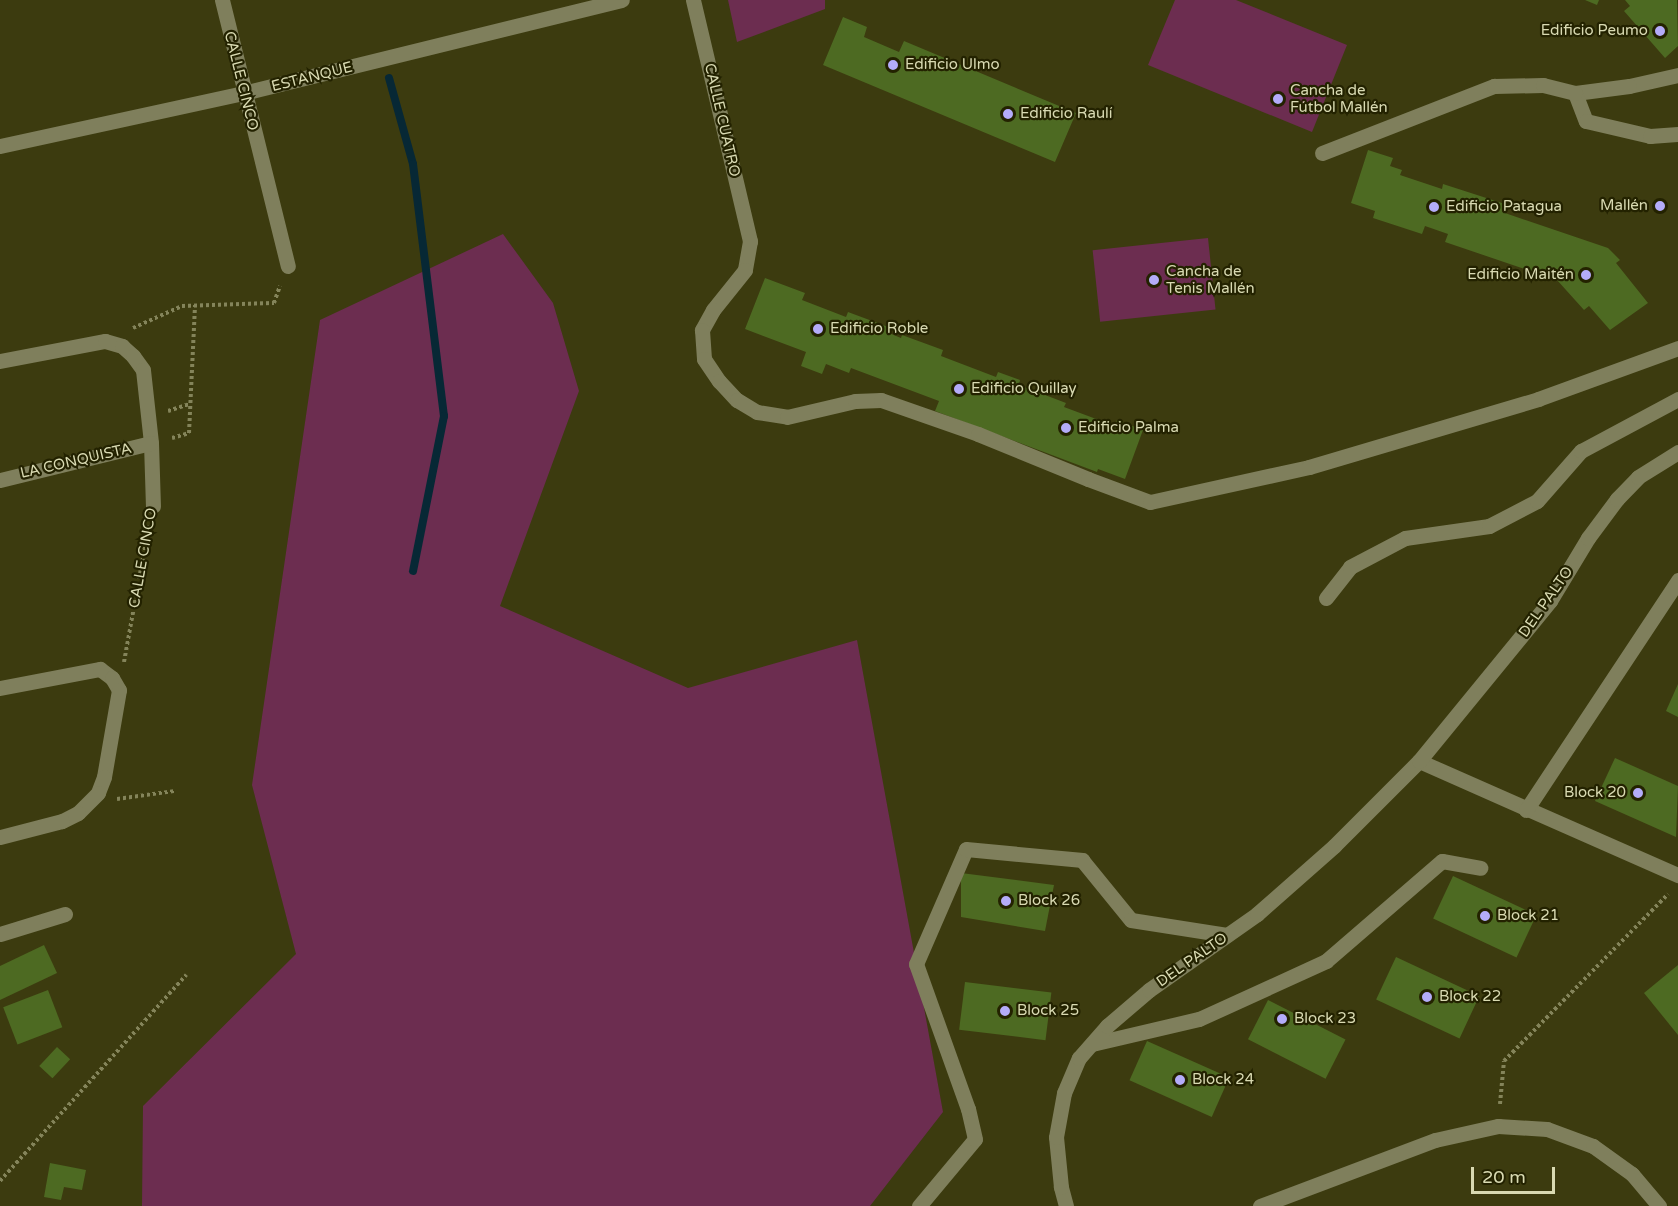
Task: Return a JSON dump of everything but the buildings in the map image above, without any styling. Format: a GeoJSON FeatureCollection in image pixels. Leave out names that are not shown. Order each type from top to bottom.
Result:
{"type":"FeatureCollection","features":[{"type":"Feature","properties":{"kind":"street","name":"CALLE CINCO"},"geometry":{"type":"LineString","coordinates":[[222,0],[243,93],[288,266]]}},
{"type":"Feature","properties":{"kind":"street","name":"ESTANQUE"},"geometry":{"type":"LineString","coordinates":[[0,146],[243,93],[622,0]]}},
{"type":"Feature","properties":{"kind":"street","name":"CALLE CUATRO"},"geometry":{"type":"LineString","coordinates":[[693,0],[750,241],[745,270],[713,310],[702,330],[704,359],[719,381],[737,400],[757,412],[787,417],[855,401],[881,400],[978,434],[1088,479],[1150,501],[1209,491],[1332,460],[1538,399],[1678,348]]}},
{"type":"Feature","properties":{"kind":"street"},"geometry":{"type":"LineString","coordinates":[[1322,153],[1494,86],[1543,85],[1575,93],[1629,86],[1678,75]]}},
{"type":"Feature","properties":{"kind":"street"},"geometry":{"type":"LineString","coordinates":[[1575,93],[1586,121],[1650,136],[1678,134]]}},
{"type":"Feature","properties":{"kind":"street","name":"CALLE CINCO"},"geometry":{"type":"LineString","coordinates":[[105,341],[122,346],[143,370],[151,443],[153,506]]}},
{"type":"Feature","properties":{"kind":"street"},"geometry":{"type":"LineString","coordinates":[[0,361],[105,341]]}},
{"type":"Feature","properties":{"kind":"street"},"geometry":{"type":"LineString","coordinates":[[1326,598],[1350,567],[1405,538],[1489,526],[1537,501],[1581,452],[1678,399]]}},
{"type":"Feature","properties":{"kind":"street","name":"LA CONQUISTA"},"geometry":{"type":"LineString","coordinates":[[0,480],[151,443]]}},
{"type":"Feature","properties":{"kind":"street","name":"DEL PALTO"},"geometry":{"type":"LineString","coordinates":[[1066,1206],[1061,1187],[1056,1137],[1064,1093],[1079,1058],[1107,1026],[1149,990],[1257,914],[1334,846],[1419,761],[1550,601],[1588,538],[1617,499],[1638,477],[1678,452]]}},
{"type":"Feature","properties":{"kind":"street"},"geometry":{"type":"LineString","coordinates":[[1526,810],[1678,580]]}},
{"type":"Feature","properties":{"kind":"street"},"geometry":{"type":"LineString","coordinates":[[0,688],[100,669],[112,678],[119,690],[104,777],[98,793],[90,803],[62,821],[0,837]]}},
{"type":"Feature","properties":{"kind":"street"},"geometry":{"type":"LineString","coordinates":[[1419,761],[1678,875]]}},
{"type":"Feature","properties":{"kind":"street"},"geometry":{"type":"LineString","coordinates":[[919,1206],[975,1139],[968,1109],[916,964],[966,849],[1082,860],[1131,920],[1227,935]]}},
{"type":"Feature","properties":{"kind":"street"},"geometry":{"type":"LineString","coordinates":[[1092,1044],[1199,1019],[1326,961],[1442,861],[1480,868]]}},
{"type":"Feature","properties":{"kind":"street"},"geometry":{"type":"LineString","coordinates":[[0,934],[65,914]]}},
{"type":"Feature","properties":{"kind":"street"},"geometry":{"type":"LineString","coordinates":[[1260,1206],[1435,1140],[1498,1126],[1547,1130],[1593,1146],[1632,1174],[1659,1206]]}},
{"type":"Feature","properties":{"kind":"path"},"geometry":{"type":"LineString","coordinates":[[105,341],[182,306],[273,303],[288,266]]}},
{"type":"Feature","properties":{"kind":"path"},"geometry":{"type":"LineString","coordinates":[[151,443],[189,433],[195,305]]}},
{"type":"Feature","properties":{"kind":"path","name":"CALLE CINCO"},"geometry":{"type":"LineString","coordinates":[[119,690],[153,506]]}},
{"type":"Feature","properties":{"kind":"path"},"geometry":{"type":"LineString","coordinates":[[90,803],[175,790]]}},
{"type":"Feature","properties":{"kind":"path"},"geometry":{"type":"LineString","coordinates":[[1498,1126],[1504,1061],[1656,906]]}},
{"type":"Feature","properties":{"kind":"path"},"geometry":{"type":"LineString","coordinates":[[0,1181],[186,975]]}},
{"type":"Feature","properties":{"kind":"shaded area"},"geometry":{"type":"Polygon","coordinates":[[[728,0],[825,0],[825,9],[737,42],[728,0]]]}},
{"type":"Feature","properties":{"kind":"shaded area","name":"Cancha de Fútbol Mallén"},"geometry":{"type":"Polygon","coordinates":[[[1175,0],[1236,0],[1347,45],[1312,132],[1148,65],[1175,0]]]}},
{"type":"Feature","properties":{"kind":"shaded area"},"geometry":{"type":"Polygon","coordinates":[[[503,234],[553,303],[579,391],[500,606],[688,688],[857,640],[943,1112],[870,1206],[142,1206],[143,1106],[296,954],[252,785],[320,320],[503,234]]]}},
{"type":"Feature","properties":{"kind":"shaded area","name":"Cancha de Tenis Mallén"},"geometry":{"type":"Polygon","coordinates":[[[1208,238],[1216,310],[1100,322],[1093,250],[1208,238]]]}},
{"type":"Feature","properties":{"kind":"waterway"},"geometry":{"type":"LineString","coordinates":[[389,78],[413,164],[444,416],[413,571]]}},
{"type":"Feature","properties":{"kind":"place","name":"Edificio Peumo"},"geometry":{"type":"Point","coordinates":[1660,31]}},
{"type":"Feature","properties":{"kind":"place","name":"Edificio Ulmo"},"geometry":{"type":"Point","coordinates":[893,65]}},
{"type":"Feature","properties":{"kind":"place","name":"Cancha de Fútbol Mallén"},"geometry":{"type":"Point","coordinates":[1278,99]}},
{"type":"Feature","properties":{"kind":"place","name":"Edificio Raulí"},"geometry":{"type":"Point","coordinates":[1008,114]}},
{"type":"Feature","properties":{"kind":"place","name":"Mallén"},"geometry":{"type":"Point","coordinates":[1660,206]}},
{"type":"Feature","properties":{"kind":"place","name":"Edificio Patagua"},"geometry":{"type":"Point","coordinates":[1434,207]}},
{"type":"Feature","properties":{"kind":"place","name":"Edificio Maitén"},"geometry":{"type":"Point","coordinates":[1586,275]}},
{"type":"Feature","properties":{"kind":"place","name":"Cancha de Tenis Mallén"},"geometry":{"type":"Point","coordinates":[1154,280]}},
{"type":"Feature","properties":{"kind":"place","name":"Edificio Roble"},"geometry":{"type":"Point","coordinates":[818,329]}},
{"type":"Feature","properties":{"kind":"place","name":"Edificio Quillay"},"geometry":{"type":"Point","coordinates":[959,389]}},
{"type":"Feature","properties":{"kind":"place","name":"Edificio Palma"},"geometry":{"type":"Point","coordinates":[1066,428]}},
{"type":"Feature","properties":{"kind":"place","name":"Block 20"},"geometry":{"type":"Point","coordinates":[1638,793]}},
{"type":"Feature","properties":{"kind":"place","name":"Block 26"},"geometry":{"type":"Point","coordinates":[1006,901]}},
{"type":"Feature","properties":{"kind":"place","name":"Block 21"},"geometry":{"type":"Point","coordinates":[1485,916]}},
{"type":"Feature","properties":{"kind":"place","name":"Block 22"},"geometry":{"type":"Point","coordinates":[1427,997]}},
{"type":"Feature","properties":{"kind":"place","name":"Block 25"},"geometry":{"type":"Point","coordinates":[1005,1011]}},
{"type":"Feature","properties":{"kind":"place","name":"Block 23"},"geometry":{"type":"Point","coordinates":[1282,1019]}},
{"type":"Feature","properties":{"kind":"place","name":"Block 24"},"geometry":{"type":"Point","coordinates":[1180,1080]}}]}
